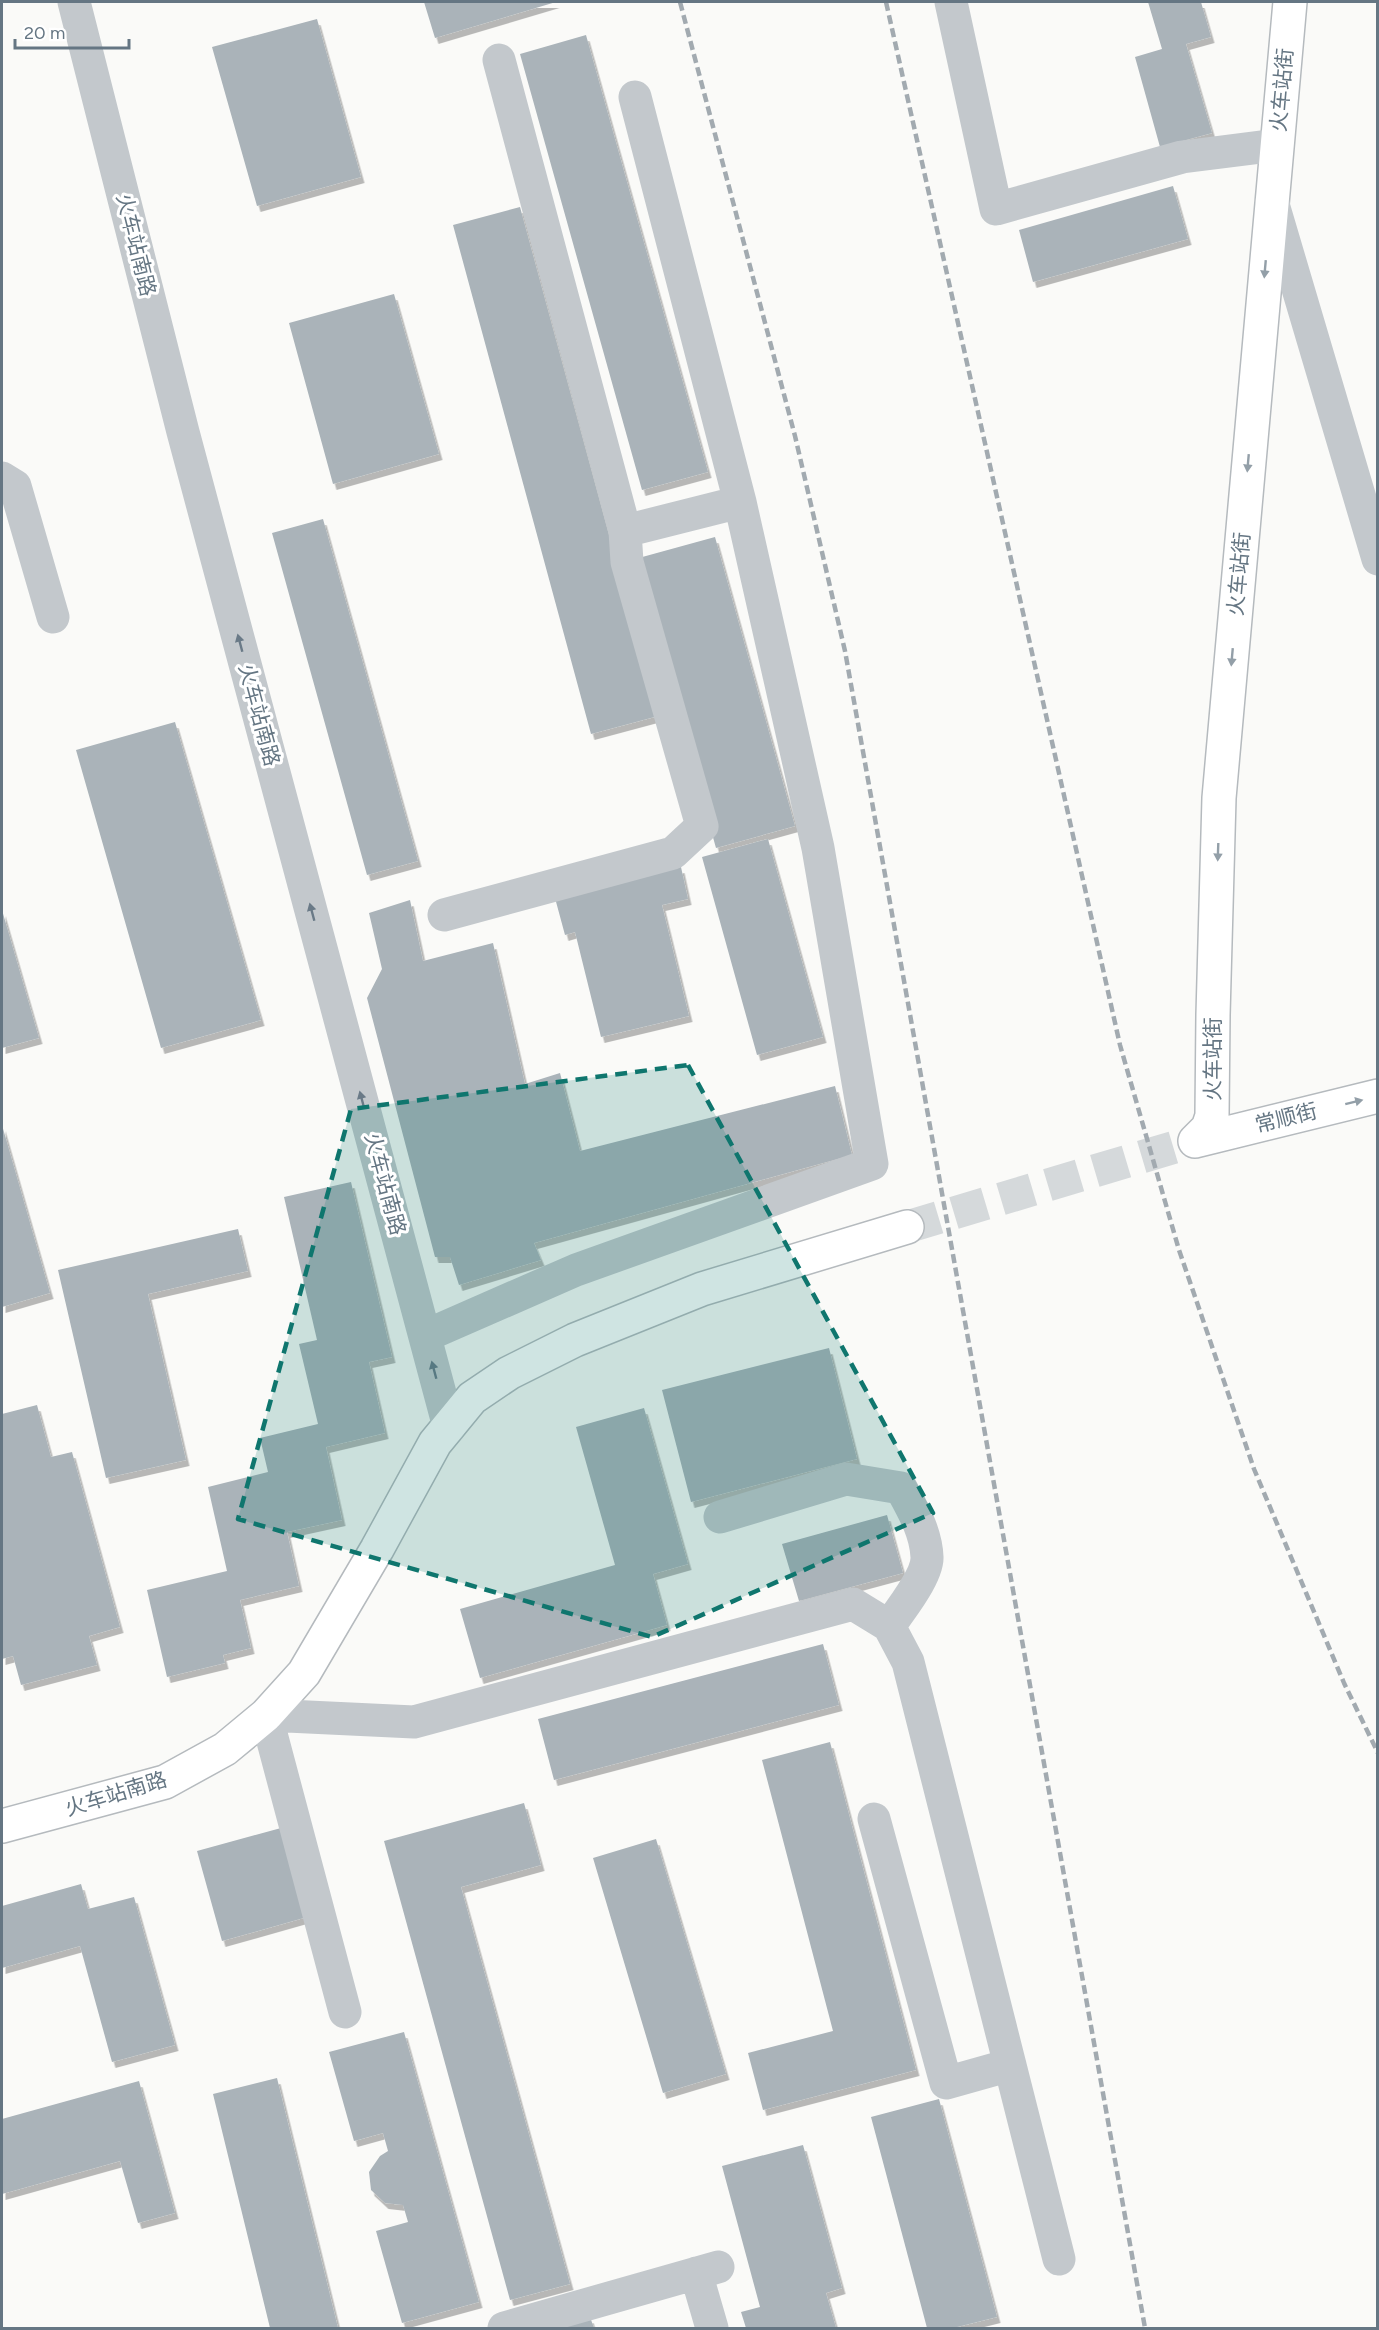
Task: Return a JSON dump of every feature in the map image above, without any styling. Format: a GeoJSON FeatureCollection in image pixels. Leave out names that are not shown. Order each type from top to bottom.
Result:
{"type":"FeatureCollection","features":[{"type":"Feature","properties":{"kind":"main road","name":"火车站街"},"geometry":{"type":"LineString","coordinates":[[1195,1141],[1208,1128],[1212,1116],[1219,798],[1290,2]]}},
{"type":"Feature","properties":{"kind":"main road","name":"常顺街"},"geometry":{"type":"LineString","coordinates":[[1195,1141],[1377,1096]]}},
{"type":"Feature","properties":{"kind":"main road","name":"火车站南路"},"geometry":{"type":"LineString","coordinates":[[2,1827],[165,1782],[225,1749],[266,1716],[304,1673],[377,1549],[435,1443],[472,1398],[509,1373],[575,1340],[702,1289],[907,1227]]}},
{"type":"Feature","properties":{"kind":"street","name":"火车站南路"},"geometry":{"type":"LineString","coordinates":[[74,2],[186,444],[449,1426]]}},
{"type":"Feature","properties":{"kind":"street"},"geometry":{"type":"LineString","coordinates":[[951,2],[996,209],[1182,157],[1277,145]]}},
{"type":"Feature","properties":{"kind":"street"},"geometry":{"type":"LineString","coordinates":[[444,915],[673,853],[702,826],[627,562],[625,531],[499,60]]}},
{"type":"Feature","properties":{"kind":"street"},"geometry":{"type":"LineString","coordinates":[[425,1336],[576,1270],[872,1164],[818,848],[740,502],[635,98]]}},
{"type":"Feature","properties":{"kind":"street"},"geometry":{"type":"LineString","coordinates":[[1272,199],[1377,559]]}},
{"type":"Feature","properties":{"kind":"street"},"geometry":{"type":"LineString","coordinates":[[2,478],[15,486],[53,617]]}},
{"type":"Feature","properties":{"kind":"street"},"geometry":{"type":"LineString","coordinates":[[625,531],[740,502]]}},
{"type":"Feature","properties":{"kind":"street"},"geometry":{"type":"LineString","coordinates":[[720,1517],[846,1479],[901,1488],[918,1519],[927,1559],[914,1592],[889,1626]]}},
{"type":"Feature","properties":{"kind":"street"},"geometry":{"type":"LineString","coordinates":[[345,2012],[266,1716],[414,1722],[853,1604],[889,1626],[908,1662],[1059,2259]]}},
{"type":"Feature","properties":{"kind":"street"},"geometry":{"type":"LineString","coordinates":[[874,1819],[946,2083],[1010,2065]]}},
{"type":"Feature","properties":{"kind":"street"},"geometry":{"type":"LineString","coordinates":[[504,2328],[707,2270],[712,2328]]}},
{"type":"Feature","properties":{"kind":"highlighted area"},"geometry":{"type":"Polygon","coordinates":[[[688,1065],[933,1513],[652,1637],[238,1519],[351,1109],[688,1065]]]}},
{"type":"Feature","properties":{"kind":"building"},"geometry":{"type":"Polygon","coordinates":[[[424,2],[556,2],[435,38],[424,2]]]}},
{"type":"Feature","properties":{"kind":"building"},"geometry":{"type":"Polygon","coordinates":[[[1148,2],[1201,2],[1211,37],[1186,44],[1212,133],[1160,147],[1135,57],[1162,49],[1148,2]]]}},
{"type":"Feature","properties":{"kind":"building"},"geometry":{"type":"Polygon","coordinates":[[[317,19],[361,177],[257,206],[212,47],[317,19]]]}},
{"type":"Feature","properties":{"kind":"building"},"geometry":{"type":"Polygon","coordinates":[[[586,35],[708,472],[642,490],[520,54],[586,35]]]}},
{"type":"Feature","properties":{"kind":"building"},"geometry":{"type":"Polygon","coordinates":[[[1173,186],[1188,239],[1033,282],[1019,230],[1173,186]]]}},
{"type":"Feature","properties":{"kind":"building"},"geometry":{"type":"Polygon","coordinates":[[[520,207],[658,716],[591,734],[453,225],[520,207]]]}},
{"type":"Feature","properties":{"kind":"building"},"geometry":{"type":"Polygon","coordinates":[[[394,294],[439,454],[333,484],[289,323],[394,294]]]}},
{"type":"Feature","properties":{"kind":"building"},"geometry":{"type":"Polygon","coordinates":[[[323,519],[418,861],[367,875],[272,533],[323,519]]]}},
{"type":"Feature","properties":{"kind":"building"},"geometry":{"type":"Polygon","coordinates":[[[715,537],[795,826],[716,848],[635,559],[715,537]]]}},
{"type":"Feature","properties":{"kind":"building"},"geometry":{"type":"Polygon","coordinates":[[[175,722],[261,1020],[161,1048],[76,750],[175,722]]]}},
{"type":"Feature","properties":{"kind":"building"},"geometry":{"type":"Polygon","coordinates":[[[768,839],[823,1037],[757,1055],[702,857],[768,839]]]}},
{"type":"Feature","properties":{"kind":"building"},"geometry":{"type":"Polygon","coordinates":[[[681,867],[688,899],[662,905],[689,1016],[601,1037],[575,932],[565,935],[555,898],[681,867]]]}},
{"type":"Feature","properties":{"kind":"building"},"geometry":{"type":"Polygon","coordinates":[[[410,900],[423,961],[493,943],[525,1084],[560,1073],[580,1151],[835,1086],[852,1155],[534,1243],[541,1260],[459,1285],[450,1257],[435,1257],[367,998],[382,969],[369,913],[410,900]]]}},
{"type":"Feature","properties":{"kind":"building"},"geometry":{"type":"Polygon","coordinates":[[[2,910],[39,1038],[2,1048],[2,910]]]}},
{"type":"Feature","properties":{"kind":"building"},"geometry":{"type":"Polygon","coordinates":[[[2,1125],[50,1293],[2,1307],[2,1125]]]}},
{"type":"Feature","properties":{"kind":"building"},"geometry":{"type":"Polygon","coordinates":[[[351,1182],[392,1357],[369,1362],[385,1433],[326,1447],[342,1520],[287,1532],[299,1586],[240,1600],[251,1648],[223,1655],[225,1663],[167,1677],[147,1590],[227,1571],[208,1487],[268,1472],[260,1438],[318,1424],[299,1344],[317,1340],[284,1197],[351,1182]]]}},
{"type":"Feature","properties":{"kind":"building"},"geometry":{"type":"Polygon","coordinates":[[[238,1229],[248,1271],[148,1294],[186,1460],[106,1478],[58,1270],[238,1229]]]}},
{"type":"Feature","properties":{"kind":"building"},"geometry":{"type":"Polygon","coordinates":[[[829,1348],[857,1459],[691,1502],[662,1390],[829,1348]]]}},
{"type":"Feature","properties":{"kind":"building"},"geometry":{"type":"Polygon","coordinates":[[[37,1405],[51,1457],[72,1452],[120,1627],[89,1636],[97,1665],[21,1685],[13,1656],[2,1659],[2,1414],[37,1405]]]}},
{"type":"Feature","properties":{"kind":"building"},"geometry":{"type":"Polygon","coordinates":[[[644,1408],[688,1564],[653,1574],[667,1625],[480,1678],[460,1609],[615,1565],[576,1427],[644,1408]]]}},
{"type":"Feature","properties":{"kind":"building"},"geometry":{"type":"Polygon","coordinates":[[[887,1515],[903,1573],[799,1601],[782,1544],[887,1515]]]}},
{"type":"Feature","properties":{"kind":"building"},"geometry":{"type":"Polygon","coordinates":[[[823,1644],[839,1705],[554,1780],[538,1719],[823,1644]]]}},
{"type":"Feature","properties":{"kind":"building"},"geometry":{"type":"Polygon","coordinates":[[[830,1742],[916,2070],[763,2110],[748,2053],[833,2031],[762,1760],[830,1742]]]}},
{"type":"Feature","properties":{"kind":"building"},"geometry":{"type":"Polygon","coordinates":[[[524,1803],[541,1865],[461,1887],[570,2284],[510,2300],[384,1841],[524,1803]]]}},
{"type":"Feature","properties":{"kind":"building"},"geometry":{"type":"Polygon","coordinates":[[[281,1828],[307,1917],[222,1941],[197,1851],[281,1828]]]}},
{"type":"Feature","properties":{"kind":"building"},"geometry":{"type":"Polygon","coordinates":[[[656,1839],[726,2074],[663,2093],[593,1858],[656,1839]]]}},
{"type":"Feature","properties":{"kind":"building"},"geometry":{"type":"Polygon","coordinates":[[[81,1884],[88,1909],[134,1897],[175,2045],[112,2062],[80,1946],[2,1968],[2,1906],[81,1884]]]}},
{"type":"Feature","properties":{"kind":"building"},"geometry":{"type":"Polygon","coordinates":[[[404,2032],[479,2302],[402,2323],[376,2231],[408,2222],[403,2205],[385,2203],[371,2190],[369,2172],[380,2156],[388,2151],[383,2133],[354,2141],[329,2052],[404,2032]]]}},
{"type":"Feature","properties":{"kind":"building"},"geometry":{"type":"Polygon","coordinates":[[[277,2078],[338,2328],[270,2328],[213,2094],[277,2078]]]}},
{"type":"Feature","properties":{"kind":"building"},"geometry":{"type":"Polygon","coordinates":[[[139,2081],[175,2213],[138,2223],[120,2161],[2,2194],[2,2119],[139,2081]]]}},
{"type":"Feature","properties":{"kind":"building"},"geometry":{"type":"Polygon","coordinates":[[[939,2099],[997,2317],[953,2328],[927,2328],[871,2117],[939,2099]]]}},
{"type":"Feature","properties":{"kind":"building"},"geometry":{"type":"Polygon","coordinates":[[[803,2145],[842,2288],[826,2293],[836,2328],[746,2328],[741,2312],[760,2307],[722,2166],[803,2145]]]}},
{"type":"Feature","properties":{"kind":"building"},"geometry":{"type":"Polygon","coordinates":[[[590,2317],[594,2328],[554,2328],[590,2317]]]}},
{"type":"Feature","properties":{"kind":"tunnel"},"geometry":{"type":"LineString","coordinates":[[907,1227],[1195,1141]]}},
{"type":"Feature","properties":{"kind":"railway"},"geometry":{"type":"LineString","coordinates":[[680,2],[795,436],[845,651],[1145,2328]]}},
{"type":"Feature","properties":{"kind":"railway"},"geometry":{"type":"LineString","coordinates":[[886,2],[1120,1045],[1179,1250],[1254,1469],[1344,1683],[1378,1753]]}}]}
